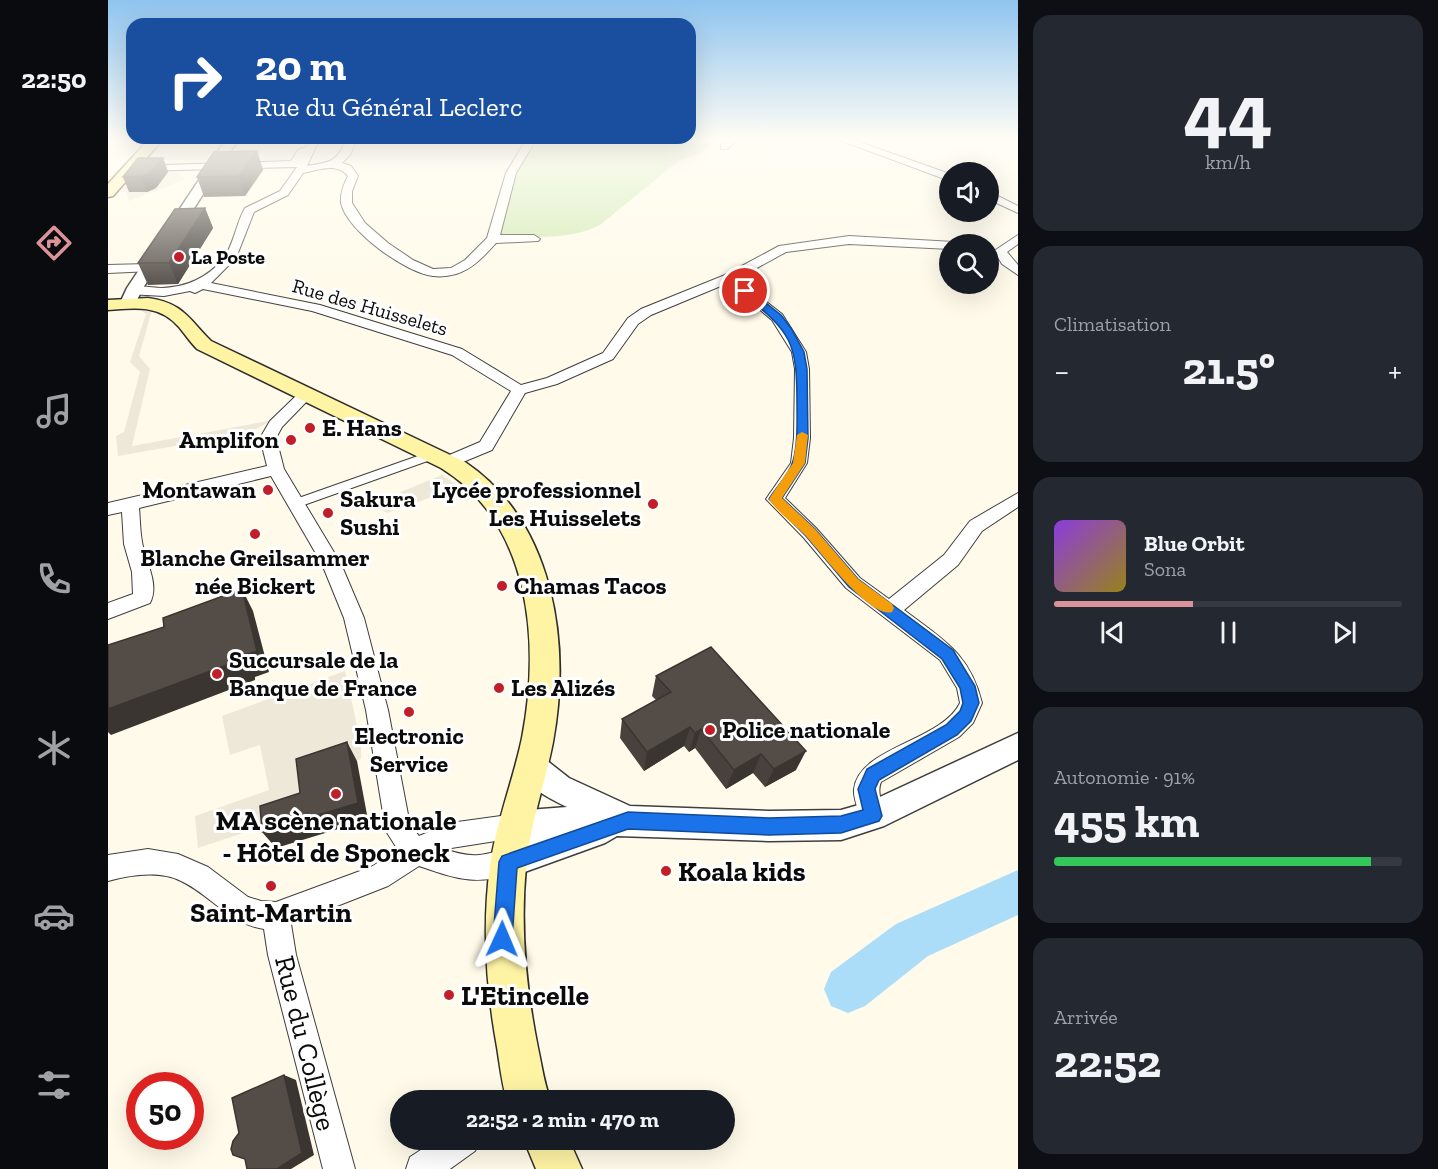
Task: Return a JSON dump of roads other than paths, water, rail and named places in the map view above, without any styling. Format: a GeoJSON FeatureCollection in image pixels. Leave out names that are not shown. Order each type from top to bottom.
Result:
{"type":"FeatureCollection","features":[{"type":"Feature","properties":{"kind":"main road"},"geometry":{"type":"LineString","coordinates":[[108,305],[130,297],[168,306],[204,345],[439,459],[465,474],[481,488],[507,522],[526,557],[537,585],[544,621],[545,693],[531,766],[512,844],[502,939],[508,1001],[524,1090]]}},
{"type":"Feature","properties":{"kind":"main road"},"geometry":{"type":"LineString","coordinates":[[550,1150],[559,1169]]}},
{"type":"Feature","properties":{"kind":"street"},"geometry":{"type":"LineString","coordinates":[[130,297],[197,193]]}},
{"type":"Feature","properties":{"kind":"street"},"geometry":{"type":"LineString","coordinates":[[168,306],[200,285],[230,258],[249,210],[284,193]]}},
{"type":"Feature","properties":{"kind":"street"},"geometry":{"type":"LineString","coordinates":[[346,193],[347,205],[352,216],[392,252],[429,272],[453,271],[482,251],[493,240],[506,193]]}},
{"type":"Feature","properties":{"kind":"street"},"geometry":{"type":"LineString","coordinates":[[999,200],[1018,210]]}},
{"type":"Feature","properties":{"kind":"street"},"geometry":{"type":"LineString","coordinates":[[493,240],[534,239]]}},
{"type":"Feature","properties":{"kind":"street"},"geometry":{"type":"LineString","coordinates":[[999,247],[1018,239]]}},
{"type":"Feature","properties":{"kind":"street"},"geometry":{"type":"LineString","coordinates":[[297,503],[439,459],[480,450],[495,433],[519,390],[552,381],[608,356],[633,321],[646,312],[729,278],[783,249],[822,243],[879,240],[939,244]]}},
{"type":"Feature","properties":{"kind":"street"},"geometry":{"type":"LineString","coordinates":[[999,254],[1018,271]]}},
{"type":"Feature","properties":{"kind":"street"},"geometry":{"type":"LineString","coordinates":[[108,269],[148,268]]}},
{"type":"Feature","properties":{"kind":"street"},"geometry":{"type":"LineString","coordinates":[[729,278],[777,317],[799,352],[802,369],[802,438],[799,463],[775,499],[810,533],[853,583],[948,654],[968,686],[971,703],[965,716],[951,730],[873,774],[866,789],[873,816]]}},
{"type":"Feature","properties":{"kind":"street"},"geometry":{"type":"LineString","coordinates":[[130,297],[200,285]]}},
{"type":"Feature","properties":{"kind":"street","name":"Rue des Huisselets"},"geometry":{"type":"LineString","coordinates":[[200,285],[315,308],[457,352],[519,390]]}},
{"type":"Feature","properties":{"kind":"street"},"geometry":{"type":"LineString","coordinates":[[305,395],[276,424],[268,438],[276,469],[331,564],[354,618],[377,710],[399,831],[416,852],[459,867],[478,868],[512,844]]}},
{"type":"Feature","properties":{"kind":"street"},"geometry":{"type":"LineString","coordinates":[[108,509],[276,469]]}},
{"type":"Feature","properties":{"kind":"street"},"geometry":{"type":"LineString","coordinates":[[890,610],[951,560],[976,526],[1018,499]]}},
{"type":"Feature","properties":{"kind":"street"},"geometry":{"type":"LineString","coordinates":[[108,610],[142,598],[142,572],[134,544],[130,504]]}},
{"type":"Feature","properties":{"kind":"street"},"geometry":{"type":"LineString","coordinates":[[108,868],[138,862],[174,865],[189,870],[245,912],[259,916],[276,916],[379,877],[434,841],[450,835],[512,844],[628,821],[769,826],[841,825],[873,816],[1018,746]]}},
{"type":"Feature","properties":{"kind":"street"},"geometry":{"type":"LineString","coordinates":[[531,766],[559,788],[628,821]]}},
{"type":"Feature","properties":{"kind":"street","name":"Rue du Collège"},"geometry":{"type":"LineString","coordinates":[[276,916],[282,955],[339,1169]]}},
{"type":"Feature","properties":{"kind":"street"},"geometry":{"type":"LineString","coordinates":[[423,1169],[450,1150]]}},
{"type":"Feature","properties":{"kind":"waterway"},"geometry":{"type":"LineString","coordinates":[[848,989],[912,940],[1018,892]]}},
{"type":"Feature","properties":{"kind":"place","name":"La Poste"},"geometry":{"type":"Point","coordinates":[179,257]}},
{"type":"Feature","properties":{"kind":"place","name":"E. Hans"},"geometry":{"type":"Point","coordinates":[310,428]}},
{"type":"Feature","properties":{"kind":"place","name":"Amplifon"},"geometry":{"type":"Point","coordinates":[291,440]}},
{"type":"Feature","properties":{"kind":"place","name":"Montawan"},"geometry":{"type":"Point","coordinates":[268,490]}},
{"type":"Feature","properties":{"kind":"place","name":"Lycée professionnel Les Huisselets"},"geometry":{"type":"Point","coordinates":[653,504]}},
{"type":"Feature","properties":{"kind":"place","name":"Sakura Sushi"},"geometry":{"type":"Point","coordinates":[328,513]}},
{"type":"Feature","properties":{"kind":"place","name":"Blanche Greilsammer née Bickert"},"geometry":{"type":"Point","coordinates":[255,534]}},
{"type":"Feature","properties":{"kind":"place","name":"Chamas Tacos"},"geometry":{"type":"Point","coordinates":[502,586]}},
{"type":"Feature","properties":{"kind":"place","name":"Succursale de la Banque de France"},"geometry":{"type":"Point","coordinates":[217,674]}},
{"type":"Feature","properties":{"kind":"place","name":"Les Alizés"},"geometry":{"type":"Point","coordinates":[499,688]}},
{"type":"Feature","properties":{"kind":"place","name":"Electronic Service"},"geometry":{"type":"Point","coordinates":[409,712]}},
{"type":"Feature","properties":{"kind":"place","name":"Police nationale"},"geometry":{"type":"Point","coordinates":[710,730]}},
{"type":"Feature","properties":{"kind":"place","name":"MA scène nationale - Hôtel de Sponeck"},"geometry":{"type":"Point","coordinates":[336,794]}},
{"type":"Feature","properties":{"kind":"place","name":"Koala kids"},"geometry":{"type":"Point","coordinates":[666,871]}},
{"type":"Feature","properties":{"kind":"place","name":"Saint-Martin"},"geometry":{"type":"Point","coordinates":[271,886]}},
{"type":"Feature","properties":{"kind":"place","name":"L'Etincelle"},"geometry":{"type":"Point","coordinates":[449,995]}}]}
